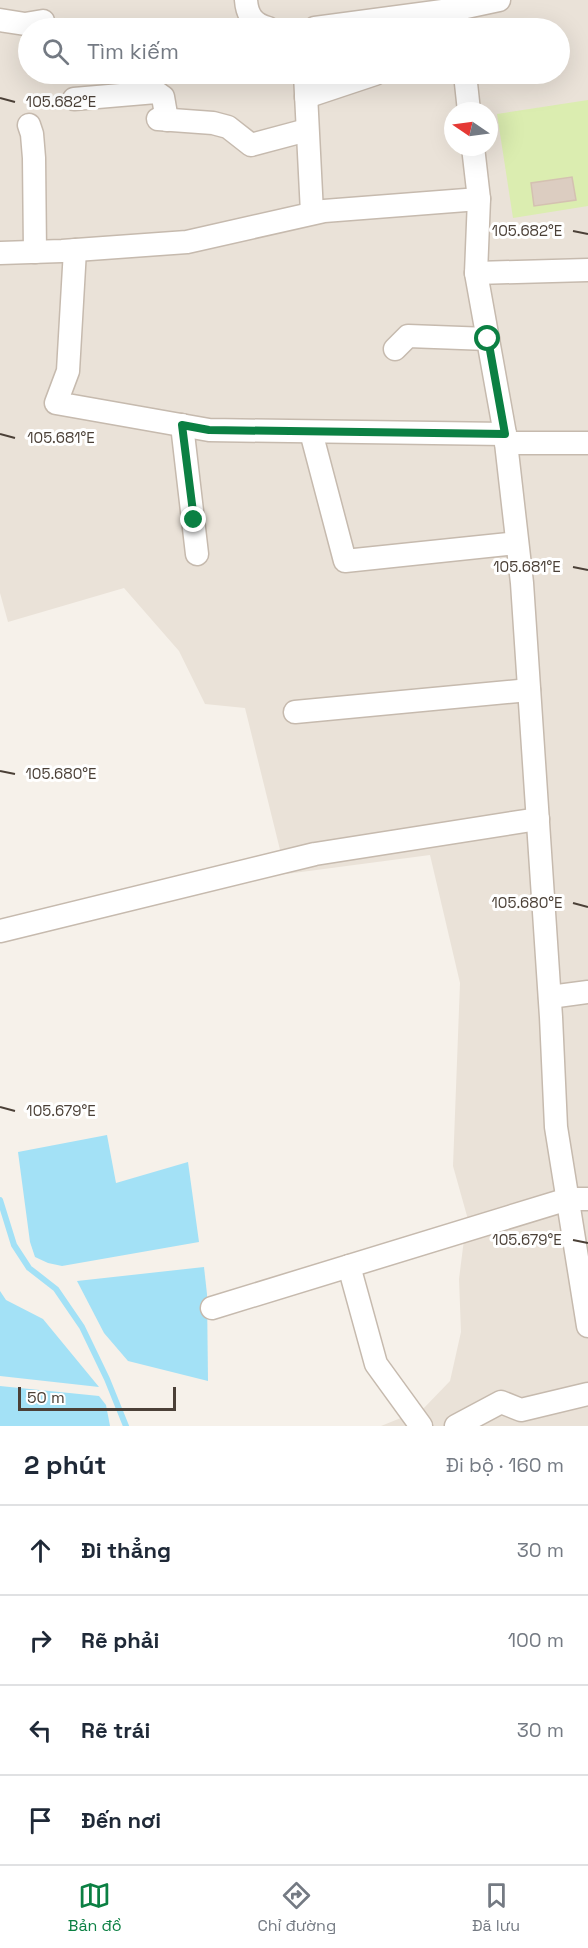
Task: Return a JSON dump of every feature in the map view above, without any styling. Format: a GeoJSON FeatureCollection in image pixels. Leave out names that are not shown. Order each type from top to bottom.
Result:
{"type":"FeatureCollection","features":[{"type":"Feature","properties":{"kind":"street"},"geometry":{"type":"LineString","coordinates":[[246,0],[246,10],[251,18]]}},
{"type":"Feature","properties":{"kind":"street"},"geometry":{"type":"LineString","coordinates":[[404,18],[458,12],[500,0]]}},
{"type":"Feature","properties":{"kind":"street"},"geometry":{"type":"LineString","coordinates":[[0,20],[18,23]]}},
{"type":"Feature","properties":{"kind":"street"},"geometry":{"type":"LineString","coordinates":[[305,84],[312,213]]}},
{"type":"Feature","properties":{"kind":"street"},"geometry":{"type":"LineString","coordinates":[[306,97],[345,84]]}},
{"type":"Feature","properties":{"kind":"street"},"geometry":{"type":"LineString","coordinates":[[466,84],[468,102]]}},
{"type":"Feature","properties":{"kind":"street"},"geometry":{"type":"LineString","coordinates":[[74,99],[156,92],[163,97],[162,120],[213,123],[228,128],[250,145],[307,130]]}},
{"type":"Feature","properties":{"kind":"street"},"geometry":{"type":"LineString","coordinates":[[29,125],[34,158],[35,252]]}},
{"type":"Feature","properties":{"kind":"street"},"geometry":{"type":"LineString","coordinates":[[474,156],[479,199],[476,273],[506,439],[517,543],[550,997],[556,1127],[578,1199],[588,1326]]}},
{"type":"Feature","properties":{"kind":"street"},"geometry":{"type":"LineString","coordinates":[[0,253],[187,242],[312,213],[479,199]]}},
{"type":"Feature","properties":{"kind":"street"},"geometry":{"type":"LineString","coordinates":[[75,250],[68,371],[56,403],[209,430],[588,443]]}},
{"type":"Feature","properties":{"kind":"street"},"geometry":{"type":"LineString","coordinates":[[476,273],[588,270]]}},
{"type":"Feature","properties":{"kind":"street"},"geometry":{"type":"LineString","coordinates":[[395,349],[408,336],[488,339]]}},
{"type":"Feature","properties":{"kind":"street"},"geometry":{"type":"LineString","coordinates":[[182,425],[197,554]]}},
{"type":"Feature","properties":{"kind":"street"},"geometry":{"type":"LineString","coordinates":[[311,432],[345,561],[517,543]]}},
{"type":"Feature","properties":{"kind":"street"},"geometry":{"type":"LineString","coordinates":[[295,712],[529,690]]}},
{"type":"Feature","properties":{"kind":"street"},"geometry":{"type":"LineString","coordinates":[[0,931],[315,854],[538,819]]}},
{"type":"Feature","properties":{"kind":"street"},"geometry":{"type":"LineString","coordinates":[[550,997],[588,992]]}},
{"type":"Feature","properties":{"kind":"street"},"geometry":{"type":"LineString","coordinates":[[212,1308],[578,1199]]}},
{"type":"Feature","properties":{"kind":"street"},"geometry":{"type":"LineString","coordinates":[[349,1266],[376,1364],[421,1426]]}},
{"type":"Feature","properties":{"kind":"street"},"geometry":{"type":"LineString","coordinates":[[456,1426],[501,1402],[521,1410],[588,1394]]}},
{"type":"Feature","properties":{"kind":"shaded area"},"geometry":{"type":"Polygon","coordinates":[[[0,0],[588,0],[588,1426],[381,1426],[423,1409],[450,1381],[461,1332],[459,1279],[467,1216],[453,1166],[460,983],[430,855],[286,874],[245,708],[205,704],[179,651],[124,588],[8,622],[0,593],[0,0]]]}},
{"type":"Feature","properties":{"kind":"green space"},"geometry":{"type":"Polygon","coordinates":[[[588,100],[588,206],[513,218],[498,114],[588,100]]]}},
{"type":"Feature","properties":{"kind":"water"},"geometry":{"type":"Polygon","coordinates":[[[107,1135],[116,1183],[188,1162],[199,1242],[62,1266],[35,1257],[30,1242],[18,1152],[107,1135]]]}},
{"type":"Feature","properties":{"kind":"water"},"geometry":{"type":"Polygon","coordinates":[[[204,1267],[207,1294],[208,1381],[128,1361],[104,1333],[77,1281],[204,1267]]]}},
{"type":"Feature","properties":{"kind":"water"},"geometry":{"type":"Polygon","coordinates":[[[0,1291],[6,1300],[43,1319],[99,1387],[0,1376],[0,1291]]]}},
{"type":"Feature","properties":{"kind":"water"},"geometry":{"type":"Polygon","coordinates":[[[0,1386],[99,1396],[106,1405],[110,1426],[0,1426],[0,1386]]]}},
{"type":"Feature","properties":{"kind":"building"},"geometry":{"type":"Polygon","coordinates":[[[572,177],[576,200],[534,206],[531,183],[572,177]]]}},
{"type":"Feature","properties":{"kind":"waterway"},"geometry":{"type":"LineString","coordinates":[[0,1200],[14,1245],[29,1268],[56,1289],[82,1327],[126,1426]]}},
{"type":"Feature","properties":{"kind":"route"},"geometry":{"type":"LineString","coordinates":[[194,520],[182,425],[209,430],[505,434],[488,339]]}}]}
